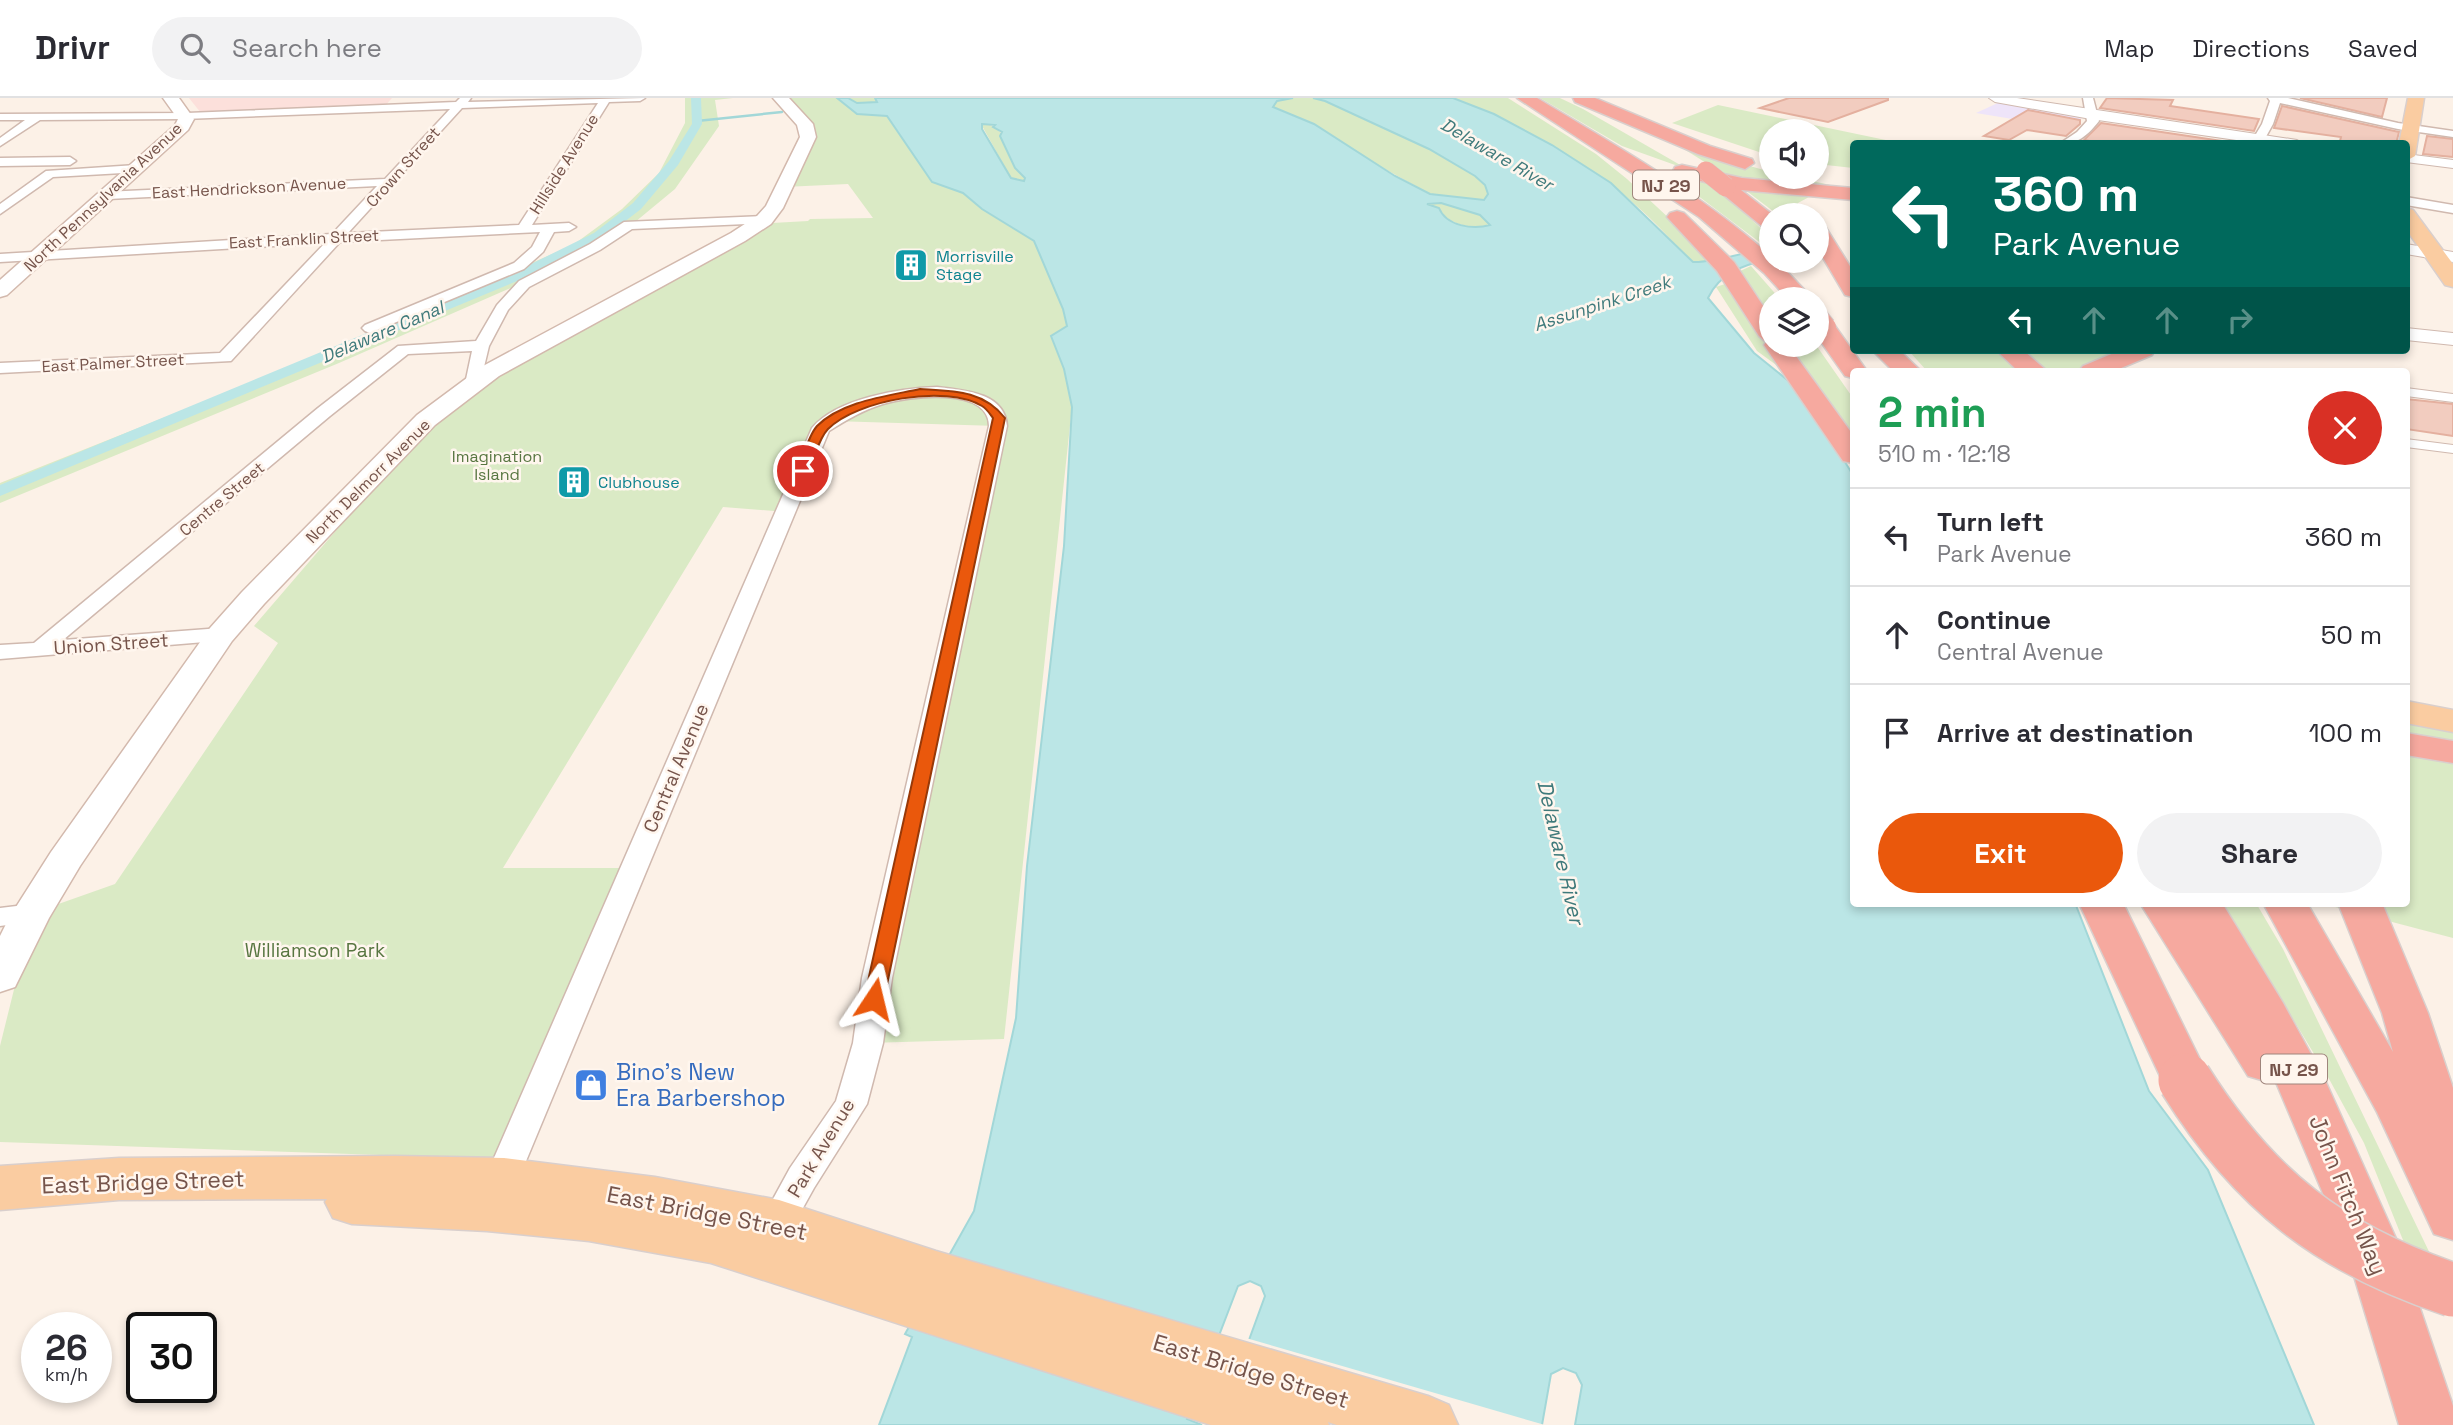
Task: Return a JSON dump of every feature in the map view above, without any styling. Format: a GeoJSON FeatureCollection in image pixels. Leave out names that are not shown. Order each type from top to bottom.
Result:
{"type":"FeatureCollection","features":[{"type":"Feature","properties":{"kind":"highway","name":"NJ 29"},"geometry":{"type":"LineString","coordinates":[[1525,98],[1663,183],[1732,233],[1791,287]]}},
{"type":"Feature","properties":{"kind":"highway","name":"NJ 29"},"geometry":{"type":"LineString","coordinates":[[1572,98],[1706,171],[1759,214]]}},
{"type":"Feature","properties":{"kind":"highway"},"geometry":{"type":"LineString","coordinates":[[1581,98],[1704,150],[1759,166]]}},
{"type":"Feature","properties":{"kind":"highway"},"geometry":{"type":"LineString","coordinates":[[1564,122],[1639,157],[1700,176],[1742,184],[1850,197]]}},
{"type":"Feature","properties":{"kind":"highway"},"geometry":{"type":"LineString","coordinates":[[1596,141],[1707,246],[1759,317]]}},
{"type":"Feature","properties":{"kind":"highway"},"geometry":{"type":"LineString","coordinates":[[1829,183],[1850,187]]}},
{"type":"Feature","properties":{"kind":"highway"},"geometry":{"type":"LineString","coordinates":[[1815,203],[1850,197]]}},
{"type":"Feature","properties":{"kind":"highway"},"geometry":{"type":"LineString","coordinates":[[1829,266],[1850,287]]}},
{"type":"Feature","properties":{"kind":"highway"},"geometry":{"type":"LineString","coordinates":[[1828,273],[1831,319],[1853,368]]}},
{"type":"Feature","properties":{"kind":"highway"},"geometry":{"type":"LineString","coordinates":[[1886,354],[1897,368]]}},
{"type":"Feature","properties":{"kind":"highway"},"geometry":{"type":"LineString","coordinates":[[1888,354],[1904,368]]}},
{"type":"Feature","properties":{"kind":"highway"},"geometry":{"type":"LineString","coordinates":[[2013,354],[2030,368]]}},
{"type":"Feature","properties":{"kind":"highway"},"geometry":{"type":"LineString","coordinates":[[2099,368],[2133,354]]}},
{"type":"Feature","properties":{"kind":"highway"},"geometry":{"type":"LineString","coordinates":[[1786,357],[1850,451]]}},
{"type":"Feature","properties":{"kind":"highway"},"geometry":{"type":"LineString","coordinates":[[2410,745],[2453,752]]}},
{"type":"Feature","properties":{"kind":"highway"},"geometry":{"type":"LineString","coordinates":[[2410,753],[2453,758]]}},
{"type":"Feature","properties":{"kind":"highway"},"geometry":{"type":"LineString","coordinates":[[2104,907],[2185,1080],[2200,1107],[2244,1164],[2306,1219],[2381,1263],[2453,1290]]}},
{"type":"Feature","properties":{"kind":"highway"},"geometry":{"type":"LineString","coordinates":[[2165,907],[2259,1052],[2371,1243]]}},
{"type":"Feature","properties":{"kind":"highway","name":"John Fitch Way"},"geometry":{"type":"LineString","coordinates":[[2202,907],[2266,1015],[2300,1080],[2371,1243],[2429,1425]]}},
{"type":"Feature","properties":{"kind":"highway"},"geometry":{"type":"LineString","coordinates":[[2287,907],[2401,1110],[2453,1218]]}},
{"type":"Feature","properties":{"kind":"highway"},"geometry":{"type":"LineString","coordinates":[[2362,907],[2405,1013],[2453,1167]]}},
{"type":"Feature","properties":{"kind":"main road","name":"North Pennsylvania Avenue"},"geometry":{"type":"LineString","coordinates":[[0,291],[182,127],[183,115],[171,98]]}},
{"type":"Feature","properties":{"kind":"main road","name":"North Delmorr Avenue"},"geometry":{"type":"LineString","coordinates":[[0,977],[64,861],[221,635],[253,598],[417,430],[472,384],[764,220],[774,208],[808,137],[802,121],[781,98]]}},
{"type":"Feature","properties":{"kind":"main road"},"geometry":{"type":"LineString","coordinates":[[2408,140],[2411,112]]}},
{"type":"Feature","properties":{"kind":"main road"},"geometry":{"type":"LineString","coordinates":[[2410,218],[2443,255],[2453,280]]}},
{"type":"Feature","properties":{"kind":"main road"},"geometry":{"type":"LineString","coordinates":[[2410,713],[2453,721]]}},
{"type":"Feature","properties":{"kind":"main road","name":"East Bridge Street"},"geometry":{"type":"LineString","coordinates":[[0,1188],[119,1179],[395,1177],[495,1194],[711,1240],[768,1238],[927,1290],[1299,1425]]}},
{"type":"Feature","properties":{"kind":"main road","name":"East Bridge Street"},"geometry":{"type":"LineString","coordinates":[[0,1195],[396,1203],[495,1194]]}},
{"type":"Feature","properties":{"kind":"main road","name":"East Bridge Street"},"geometry":{"type":"LineString","coordinates":[[927,1290],[1428,1425]]}},
{"type":"Feature","properties":{"kind":"street"},"geometry":{"type":"LineString","coordinates":[[0,117],[183,115],[463,102],[639,98]]}},
{"type":"Feature","properties":{"kind":"street"},"geometry":{"type":"LineString","coordinates":[[1995,98],[2091,116],[2251,140]]}},
{"type":"Feature","properties":{"kind":"street"},"geometry":{"type":"LineString","coordinates":[[2069,140],[2093,121],[2088,98]]}},
{"type":"Feature","properties":{"kind":"street"},"geometry":{"type":"LineString","coordinates":[[2259,140],[2272,115],[2275,101],[2273,98],[2411,112],[2453,134]]}},
{"type":"Feature","properties":{"kind":"street"},"geometry":{"type":"LineString","coordinates":[[2307,98],[2361,105]]}},
{"type":"Feature","properties":{"kind":"street","name":"Hillside Avenue"},"geometry":{"type":"LineString","coordinates":[[523,229],[606,99]]}},
{"type":"Feature","properties":{"kind":"street","name":"Crown Street"},"geometry":{"type":"LineString","coordinates":[[225,358],[463,102]]}},
{"type":"Feature","properties":{"kind":"street"},"geometry":{"type":"LineString","coordinates":[[3,140],[38,116]]}},
{"type":"Feature","properties":{"kind":"street"},"geometry":{"type":"LineString","coordinates":[[2410,158],[2453,164]]}},
{"type":"Feature","properties":{"kind":"street"},"geometry":{"type":"LineString","coordinates":[[0,162],[85,160],[142,164]]}},
{"type":"Feature","properties":{"kind":"street"},"geometry":{"type":"LineString","coordinates":[[68,172],[85,160]]}},
{"type":"Feature","properties":{"kind":"street"},"geometry":{"type":"LineString","coordinates":[[0,210],[50,173],[142,164]]}},
{"type":"Feature","properties":{"kind":"street","name":"East Hendrickson Avenue"},"geometry":{"type":"LineString","coordinates":[[107,195],[390,181]]}},
{"type":"Feature","properties":{"kind":"street"},"geometry":{"type":"LineString","coordinates":[[2410,202],[2453,209]]}},
{"type":"Feature","properties":{"kind":"street"},"geometry":{"type":"LineString","coordinates":[[472,384],[481,346],[502,308],[524,284],[595,247],[629,225],[764,220]]}},
{"type":"Feature","properties":{"kind":"street","name":"East Franklin Street"},"geometry":{"type":"LineString","coordinates":[[0,258],[569,227]]}},
{"type":"Feature","properties":{"kind":"street","name":"Hillside Avenue"},"geometry":{"type":"LineString","coordinates":[[370,328],[519,266],[538,250],[550,228]]}},
{"type":"Feature","properties":{"kind":"street"},"geometry":{"type":"LineString","coordinates":[[2410,250],[2443,255]]}},
{"type":"Feature","properties":{"kind":"street"},"geometry":{"type":"LineString","coordinates":[[2410,335],[2453,340]]}},
{"type":"Feature","properties":{"kind":"street","name":"Centre Street"},"geometry":{"type":"LineString","coordinates":[[40,649],[324,412],[404,349],[481,346]]}},
{"type":"Feature","properties":{"kind":"street","name":"East Palmer Street"},"geometry":{"type":"LineString","coordinates":[[0,368],[225,358]]}},
{"type":"Feature","properties":{"kind":"street","name":"Central Avenue"},"geometry":{"type":"LineString","coordinates":[[495,1194],[821,428],[858,407],[925,392]]}},
{"type":"Feature","properties":{"kind":"street","name":"Park Avenue"},"geometry":{"type":"LineString","coordinates":[[768,1238],[802,1178],[851,1104],[868,1043],[877,978],[998,426],[999,418],[995,411],[980,400],[956,394],[925,392]]}},
{"type":"Feature","properties":{"kind":"street"},"geometry":{"type":"LineString","coordinates":[[2410,393],[2453,398]]}},
{"type":"Feature","properties":{"kind":"street"},"geometry":{"type":"LineString","coordinates":[[2410,444],[2453,449]]}},
{"type":"Feature","properties":{"kind":"street","name":"Union Street"},"geometry":{"type":"LineString","coordinates":[[0,652],[221,635]]}},
{"type":"Feature","properties":{"kind":"street"},"geometry":{"type":"LineString","coordinates":[[0,917],[33,913]]}},
{"type":"Feature","properties":{"kind":"shaded area"},"geometry":{"type":"Polygon","coordinates":[[[189,98],[392,98],[385,106],[201,113],[189,98]]]}},
{"type":"Feature","properties":{"kind":"shaded area"},"geometry":{"type":"Polygon","coordinates":[[[2000,102],[2083,117],[2068,128],[1976,113],[2000,102]]]}},
{"type":"Feature","properties":{"kind":"green space"},"geometry":{"type":"Polygon","coordinates":[[[685,98],[733,98],[715,100],[719,126],[675,189],[623,232],[561,266],[339,363],[0,503],[0,483],[296,365],[573,245],[622,209],[659,173],[685,123],[685,98]]]}},
{"type":"Feature","properties":{"kind":"green space","name":"Williamson Park"},"geometry":{"type":"Polygon","coordinates":[[[781,98],[875,98],[932,182],[963,193],[982,209],[1034,241],[1063,309],[1067,326],[1051,337],[1064,369],[1072,407],[1004,1039],[868,1043],[998,426],[832,421],[786,512],[723,507],[503,868],[635,868],[500,1159],[0,1142],[0,1046],[33,913],[115,884],[278,643],[254,626],[443,406],[772,223],[810,219],[873,218],[848,184],[784,187],[806,140],[781,98]]]}},
{"type":"Feature","properties":{"kind":"green space"},"geometry":{"type":"Polygon","coordinates":[[[1287,98],[1325,101],[1429,149],[1475,176],[1485,185],[1488,194],[1484,200],[1430,194],[1273,107],[1276,101],[1287,98]]]}},
{"type":"Feature","properties":{"kind":"green space"},"geometry":{"type":"Polygon","coordinates":[[[1453,98],[1508,98],[1596,154],[1686,234],[1706,256],[1707,263],[1693,262],[1685,256],[1636,205],[1580,162],[1518,127],[1453,98]]]}},
{"type":"Feature","properties":{"kind":"green space"},"geometry":{"type":"Polygon","coordinates":[[[1540,98],[1560,98],[1583,109],[1689,170],[1622,146],[1540,98]]]}},
{"type":"Feature","properties":{"kind":"green space"},"geometry":{"type":"Polygon","coordinates":[[[1718,105],[1785,119],[1759,119],[1759,152],[1672,123],[1718,105]]]}},
{"type":"Feature","properties":{"kind":"green space"},"geometry":{"type":"Polygon","coordinates":[[[981,124],[998,129],[1025,178],[1024,181],[1011,178],[981,124]]]}},
{"type":"Feature","properties":{"kind":"green space"},"geometry":{"type":"Polygon","coordinates":[[[1829,128],[1886,140],[1850,140],[1850,168],[1829,165],[1829,128]]]}},
{"type":"Feature","properties":{"kind":"green space"},"geometry":{"type":"Polygon","coordinates":[[[1679,146],[1759,169],[1759,189],[1829,189],[1829,185],[1850,189],[1850,193],[1809,197],[1798,203],[1762,203],[1727,176],[1679,146]]]}},
{"type":"Feature","properties":{"kind":"green space"},"geometry":{"type":"Polygon","coordinates":[[[1665,171],[1695,178],[1723,194],[1759,226],[1759,242],[1665,171]]]}},
{"type":"Feature","properties":{"kind":"green space"},"geometry":{"type":"Polygon","coordinates":[[[1441,203],[1480,215],[1490,224],[1477,227],[1459,224],[1441,215],[1440,210],[1426,204],[1441,203]]]}},
{"type":"Feature","properties":{"kind":"green space"},"geometry":{"type":"Polygon","coordinates":[[[1751,266],[1769,287],[1759,287],[1759,307],[1736,273],[1751,266]]]}},
{"type":"Feature","properties":{"kind":"green space"},"geometry":{"type":"Polygon","coordinates":[[[1728,283],[1759,331],[1759,352],[1757,351],[1716,287],[1728,283]]]}},
{"type":"Feature","properties":{"kind":"green space"},"geometry":{"type":"Polygon","coordinates":[[[1912,354],[1996,354],[2012,361],[2018,368],[1924,368],[1912,354]]]}},
{"type":"Feature","properties":{"kind":"green space"},"geometry":{"type":"Polygon","coordinates":[[[2022,354],[2114,354],[2082,368],[2039,368],[2022,354]]]}},
{"type":"Feature","properties":{"kind":"green space"},"geometry":{"type":"Polygon","coordinates":[[[1765,357],[1776,357],[1786,372],[1765,357]]]}},
{"type":"Feature","properties":{"kind":"green space"},"geometry":{"type":"Polygon","coordinates":[[[1798,357],[1824,357],[1850,394],[1850,433],[1798,357]]]}},
{"type":"Feature","properties":{"kind":"green space"},"geometry":{"type":"Polygon","coordinates":[[[2410,719],[2453,726],[2453,938],[2335,907],[2410,907],[2410,719]]]}},
{"type":"Feature","properties":{"kind":"green space"},"geometry":{"type":"Polygon","coordinates":[[[2225,907],[2258,907],[2283,949],[2436,1266],[2409,1255],[2364,1143],[2328,1077],[2225,907]]]}},
{"type":"Feature","properties":{"kind":"water"},"geometry":{"type":"Polygon","coordinates":[[[837,98],[848,98],[857,103],[877,102],[875,98],[1293,98],[1277,101],[1273,107],[1314,124],[1395,176],[1430,194],[1484,200],[1488,194],[1485,185],[1475,176],[1429,149],[1313,98],[1453,98],[1494,114],[1552,145],[1611,183],[1693,262],[1721,259],[1759,250],[1759,262],[1726,276],[1708,298],[1754,353],[1801,391],[1850,470],[1850,907],[2077,907],[2149,1091],[2208,1170],[2314,1425],[1575,1425],[1582,1385],[1576,1373],[1563,1368],[1551,1374],[1542,1425],[1218,1425],[1265,1296],[1261,1286],[1250,1281],[1238,1286],[1187,1419],[1202,1425],[879,1425],[912,1337],[905,1334],[974,1211],[1016,1018],[1027,866],[1064,546],[1072,407],[1064,369],[1051,336],[1067,326],[1063,309],[1034,241],[982,209],[963,193],[932,182],[887,116],[857,114],[837,98]],[[982,124],[982,129],[1011,178],[1024,181],[1025,178],[1015,168],[1000,136],[1002,132],[993,127],[995,125],[982,124]],[[1441,203],[1427,204],[1439,208],[1454,223],[1476,227],[1490,225],[1480,215],[1441,203]]]}},
{"type":"Feature","properties":{"kind":"pier"},"geometry":{"type":"Polygon","coordinates":[[[1246,1338],[1545,1425],[1243,1425],[1217,1417],[1246,1338]]]}},
{"type":"Feature","properties":{"kind":"building"},"geometry":{"type":"Polygon","coordinates":[[[1789,98],[1888,98],[1829,122],[1829,119],[1813,119],[1760,108],[1789,98]]]}},
{"type":"Feature","properties":{"kind":"building"},"geometry":{"type":"Polygon","coordinates":[[[2107,98],[2173,100],[2170,106],[2259,119],[2254,131],[2100,108],[2107,98]]]}},
{"type":"Feature","properties":{"kind":"building"},"geometry":{"type":"Polygon","coordinates":[[[2300,98],[2387,98],[2382,117],[2300,98]]]}},
{"type":"Feature","properties":{"kind":"building"},"geometry":{"type":"Polygon","coordinates":[[[2282,106],[2399,132],[2397,140],[2340,140],[2341,137],[2274,128],[2282,106]]]}},
{"type":"Feature","properties":{"kind":"building"},"geometry":{"type":"Polygon","coordinates":[[[2028,110],[2080,120],[2080,124],[2066,136],[2027,130],[2009,140],[1984,136],[2028,110]]]}},
{"type":"Feature","properties":{"kind":"building"},"geometry":{"type":"Polygon","coordinates":[[[2101,123],[2215,140],[2084,140],[2101,123]]]}},
{"type":"Feature","properties":{"kind":"building"},"geometry":{"type":"Polygon","coordinates":[[[2427,136],[2453,139],[2453,157],[2423,154],[2427,136]]]}},
{"type":"Feature","properties":{"kind":"building"},"geometry":{"type":"Polygon","coordinates":[[[2410,399],[2453,404],[2453,436],[2410,430],[2410,399]]]}},
{"type":"Feature","properties":{"kind":"waterway","name":"Delaware Canal"},"geometry":{"type":"LineString","coordinates":[[0,491],[524,273],[598,236],[637,206],[674,163],[697,124],[696,98]]}},
{"type":"Feature","properties":{"kind":"waterway"},"geometry":{"type":"LineString","coordinates":[[697,121],[782,112]]}},
{"type":"Feature","properties":{"kind":"place","name":"Morrisville Stage"},"geometry":{"type":"Point","coordinates":[911,265]}},
{"type":"Feature","properties":{"kind":"place","name":"Clubhouse"},"geometry":{"type":"Point","coordinates":[574,482]}},
{"type":"Feature","properties":{"kind":"place","name":"Bino's New Era Barbershop"},"geometry":{"type":"Point","coordinates":[591,1085]}},
{"type":"Feature","properties":{"kind":"route"},"geometry":{"type":"LineString","coordinates":[[803,471],[821,428],[858,407],[874,402],[920,393],[956,394],[980,400],[995,411],[999,418],[874,999]]}},
{"type":"Feature","properties":{"kind":"water label","name":"Delaware River"},"geometry":{"type":"Point","coordinates":[1497,154]}},
{"type":"Feature","properties":{"kind":"water label","name":"Assunpink Creek"},"geometry":{"type":"Point","coordinates":[1602,303]}},
{"type":"Feature","properties":{"kind":"water label","name":"Delaware River"},"geometry":{"type":"Point","coordinates":[1561,852]}},
{"type":"Feature","properties":{"kind":"park label","name":"Imagination Island"},"geometry":{"type":"Point","coordinates":[497,465]}}]}
